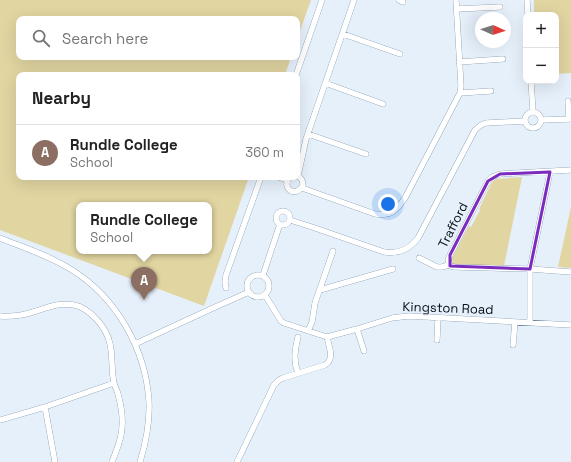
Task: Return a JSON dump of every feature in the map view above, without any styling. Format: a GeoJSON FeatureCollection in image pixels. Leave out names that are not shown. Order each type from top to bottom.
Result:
{"type":"FeatureCollection","features":[{"type":"Feature","properties":{"kind":"street"},"geometry":{"type":"LineString","coordinates":[[297,72],[322,0]]}},
{"type":"Feature","properties":{"kind":"street"},"geometry":{"type":"LineString","coordinates":[[300,165],[308,134],[354,0]]}},
{"type":"Feature","properties":{"kind":"street"},"geometry":{"type":"LineString","coordinates":[[302,188],[375,214],[384,215],[395,211],[405,198],[460,92],[456,0]]}},
{"type":"Feature","properties":{"kind":"street"},"geometry":{"type":"LineString","coordinates":[[527,0],[528,12]]}},
{"type":"Feature","properties":{"kind":"street"},"geometry":{"type":"LineString","coordinates":[[457,10],[500,7]]}},
{"type":"Feature","properties":{"kind":"street"},"geometry":{"type":"LineString","coordinates":[[343,34],[400,54]]}},
{"type":"Feature","properties":{"kind":"street"},"geometry":{"type":"LineString","coordinates":[[459,62],[503,59]]}},
{"type":"Feature","properties":{"kind":"street"},"geometry":{"type":"LineString","coordinates":[[325,84],[383,104]]}},
{"type":"Feature","properties":{"kind":"street"},"geometry":{"type":"LineString","coordinates":[[531,84],[533,111]]}},
{"type":"Feature","properties":{"kind":"street"},"geometry":{"type":"LineString","coordinates":[[460,92],[491,91]]}},
{"type":"Feature","properties":{"kind":"street"},"geometry":{"type":"LineString","coordinates":[[542,120],[570,119],[568,102]]}},
{"type":"Feature","properties":{"kind":"street"},"geometry":{"type":"LineString","coordinates":[[533,111],[539,114],[542,120]]}},
{"type":"Feature","properties":{"kind":"street"},"geometry":{"type":"LineString","coordinates":[[525,121],[528,114],[533,111]]}},
{"type":"Feature","properties":{"kind":"street"},"geometry":{"type":"LineString","coordinates":[[525,121],[526,125],[534,128],[539,126],[542,120]]}},
{"type":"Feature","properties":{"kind":"street"},"geometry":{"type":"LineString","coordinates":[[290,220],[384,252],[400,252],[410,247],[418,238],[475,130],[486,123],[525,121]]}},
{"type":"Feature","properties":{"kind":"street"},"geometry":{"type":"LineString","coordinates":[[308,134],[366,154]]}},
{"type":"Feature","properties":{"kind":"street","name":"Trafford"},"geometry":{"type":"LineString","coordinates":[[571,170],[500,174],[492,177],[488,181],[448,260],[449,265],[455,267],[571,272]]}},
{"type":"Feature","properties":{"kind":"street"},"geometry":{"type":"LineString","coordinates":[[530,322],[530,270],[550,172]]}},
{"type":"Feature","properties":{"kind":"street"},"geometry":{"type":"LineString","coordinates":[[300,178],[302,180],[302,188]]}},
{"type":"Feature","properties":{"kind":"street"},"geometry":{"type":"LineString","coordinates":[[226,288],[226,275],[260,180]]}},
{"type":"Feature","properties":{"kind":"street"},"geometry":{"type":"LineString","coordinates":[[288,180],[286,184],[287,187],[292,192],[296,192],[302,188]]}},
{"type":"Feature","properties":{"kind":"street"},"geometry":{"type":"LineString","coordinates":[[286,210],[290,213],[290,220],[285,225],[280,224],[276,219],[277,214],[286,210]]}},
{"type":"Feature","properties":{"kind":"street"},"geometry":{"type":"LineString","coordinates":[[263,275],[280,224]]}},
{"type":"Feature","properties":{"kind":"street"},"geometry":{"type":"LineString","coordinates":[[0,238],[52,258],[73,270],[84,278],[110,303],[123,322],[135,344],[145,370],[149,403],[149,423],[146,442],[140,462]]}},
{"type":"Feature","properties":{"kind":"street"},"geometry":{"type":"LineString","coordinates":[[308,331],[312,322],[315,303],[333,251]]}},
{"type":"Feature","properties":{"kind":"street"},"geometry":{"type":"LineString","coordinates":[[419,258],[437,267],[449,265]]}},
{"type":"Feature","properties":{"kind":"street"},"geometry":{"type":"LineString","coordinates":[[320,290],[393,269]]}},
{"type":"Feature","properties":{"kind":"street"},"geometry":{"type":"LineString","coordinates":[[256,274],[263,275],[268,280],[270,286],[265,295],[258,297],[251,295],[249,292],[247,285],[249,278],[256,274]]}},
{"type":"Feature","properties":{"kind":"street"},"geometry":{"type":"LineString","coordinates":[[135,344],[249,292]]}},
{"type":"Feature","properties":{"kind":"street"},"geometry":{"type":"LineString","coordinates":[[237,462],[274,385],[283,378],[325,366],[331,359],[327,337],[320,336],[281,321],[265,295]]}},
{"type":"Feature","properties":{"kind":"street"},"geometry":{"type":"LineString","coordinates":[[0,316],[22,315],[56,305],[73,305],[83,308],[89,312],[104,330],[110,342],[114,383],[122,414],[122,429],[119,444],[112,462]]}},
{"type":"Feature","properties":{"kind":"street","name":"Kingston Road"},"geometry":{"type":"LineString","coordinates":[[327,337],[376,323],[409,316],[571,325]]}},
{"type":"Feature","properties":{"kind":"street"},"geometry":{"type":"LineString","coordinates":[[437,340],[438,318]]}},
{"type":"Feature","properties":{"kind":"street"},"geometry":{"type":"LineString","coordinates":[[513,345],[515,322]]}},
{"type":"Feature","properties":{"kind":"street"},"geometry":{"type":"LineString","coordinates":[[357,329],[364,351]]}},
{"type":"Feature","properties":{"kind":"street"},"geometry":{"type":"LineString","coordinates":[[298,337],[295,364],[298,373]]}},
{"type":"Feature","properties":{"kind":"street"},"geometry":{"type":"LineString","coordinates":[[0,420],[45,407],[114,383]]}},
{"type":"Feature","properties":{"kind":"street"},"geometry":{"type":"LineString","coordinates":[[45,407],[55,462]]}},
{"type":"Feature","properties":{"kind":"highlighted area"},"geometry":{"type":"Polygon","coordinates":[[[550,172],[530,269],[450,266],[450,255],[488,181],[500,174],[550,172]]]}},
{"type":"Feature","properties":{"kind":"shaded area"},"geometry":{"type":"Polygon","coordinates":[[[0,0],[311,0],[300,31],[300,16],[16,16],[16,60],[290,60],[286,72],[16,72],[16,180],[248,180],[204,306],[0,230],[0,0]]]}},
{"type":"Feature","properties":{"kind":"shaded area"},"geometry":{"type":"Polygon","coordinates":[[[534,0],[571,0],[571,73],[559,74],[559,12],[534,12],[534,0]]]}},
{"type":"Feature","properties":{"kind":"shaded area"},"geometry":{"type":"Polygon","coordinates":[[[522,177],[504,266],[455,265],[451,260],[469,226],[471,227],[480,210],[479,209],[492,182],[496,179],[522,177]]]}},
{"type":"Feature","properties":{"kind":"shaded area"},"geometry":{"type":"Polygon","coordinates":[[[571,207],[571,268],[558,267],[571,207]]]}},
{"type":"Feature","properties":{"kind":"place","name":"Rundle College"},"geometry":{"type":"Point","coordinates":[144,300]}}]}
